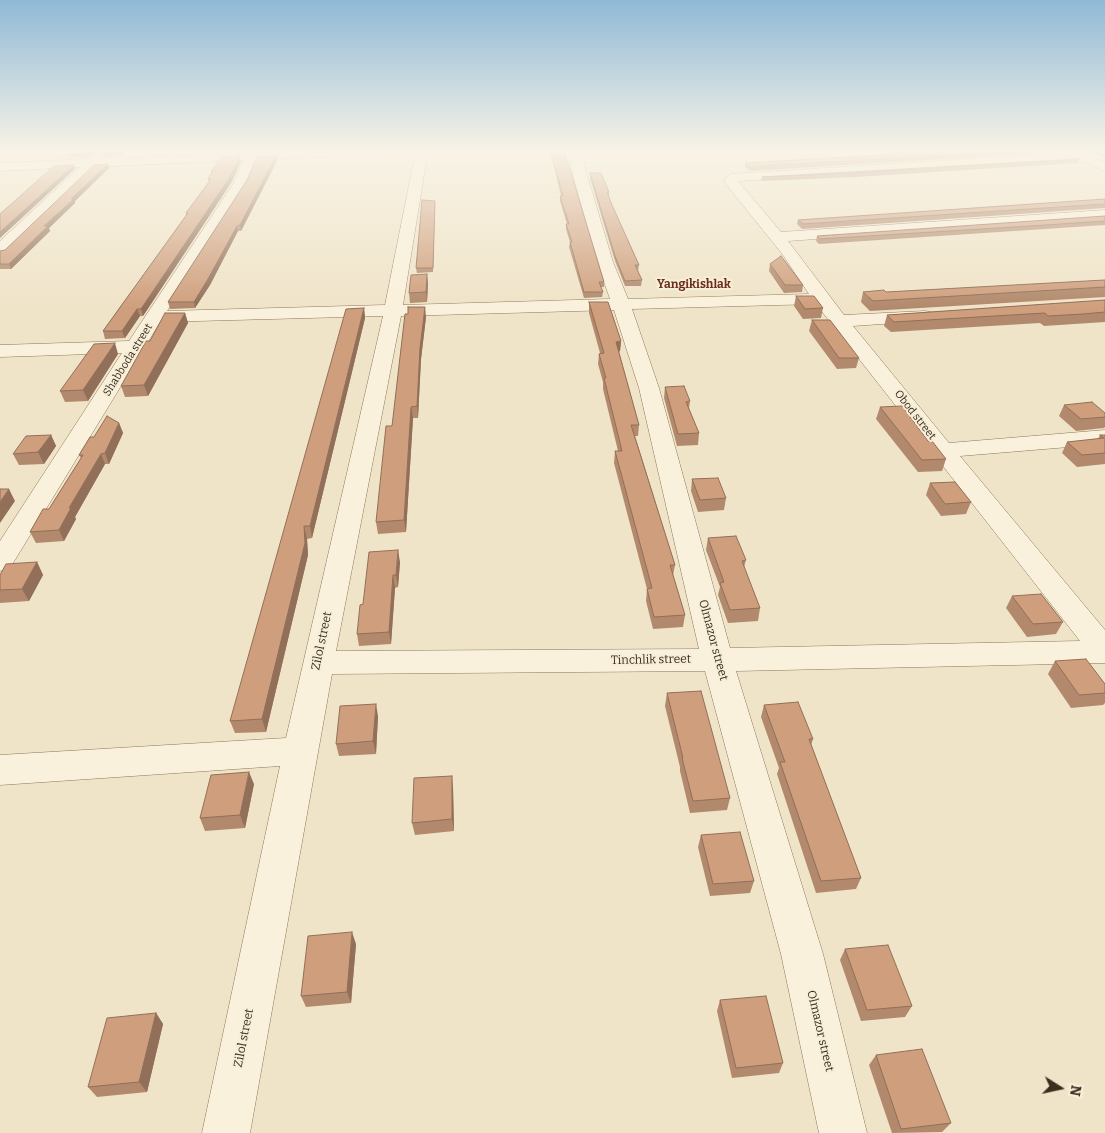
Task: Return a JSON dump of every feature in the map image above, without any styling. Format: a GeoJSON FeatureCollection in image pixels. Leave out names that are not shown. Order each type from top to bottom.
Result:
{"type":"FeatureCollection","features":[{"type":"Feature","properties":{"kind":"street"},"geometry":{"type":"LineString","coordinates":[[0,250],[49,203]]}},
{"type":"Feature","properties":{"kind":"street","name":"Shabboda street"},"geometry":{"type":"LineString","coordinates":[[0,562],[135,346],[228,203]]}},
{"type":"Feature","properties":{"kind":"street","name":"Zilol street"},"geometry":{"type":"LineString","coordinates":[[226,1133],[300,751],[392,310],[412,203]]}},
{"type":"Feature","properties":{"kind":"street","name":"Olmazor street"},"geometry":{"type":"LineString","coordinates":[[588,203],[605,262],[622,305],[649,388],[717,658],[802,954],[843,1133]]}},
{"type":"Feature","properties":{"kind":"street","name":"Obod street"},"geometry":{"type":"LineString","coordinates":[[748,203],[776,236],[821,299],[841,321],[1105,652]]}},
{"type":"Feature","properties":{"kind":"street"},"geometry":{"type":"LineString","coordinates":[[776,236],[1105,214]]}},
{"type":"Feature","properties":{"kind":"street"},"geometry":{"type":"LineString","coordinates":[[155,317],[821,299]]}},
{"type":"Feature","properties":{"kind":"street"},"geometry":{"type":"LineString","coordinates":[[841,321],[939,315]]}},
{"type":"Feature","properties":{"kind":"street"},"geometry":{"type":"LineString","coordinates":[[0,351],[135,346]]}},
{"type":"Feature","properties":{"kind":"street"},"geometry":{"type":"LineString","coordinates":[[942,450],[1105,436]]}},
{"type":"Feature","properties":{"kind":"street","name":"Tinchlik street"},"geometry":{"type":"LineString","coordinates":[[318,663],[1105,652]]}},
{"type":"Feature","properties":{"kind":"street"},"geometry":{"type":"LineString","coordinates":[[0,770],[300,751]]}},
{"type":"Feature","properties":{"kind":"building"},"geometry":{"type":"Polygon","coordinates":[[[13,203],[32,203],[0,232],[0,214],[13,203]]]}},
{"type":"Feature","properties":{"kind":"building"},"geometry":{"type":"Polygon","coordinates":[[[54,203],[70,203],[44,226],[48,226],[9,264],[0,264],[0,251],[5,250],[54,203]]]}},
{"type":"Feature","properties":{"kind":"building"},"geometry":{"type":"Polygon","coordinates":[[[193,203],[213,203],[141,309],[137,309],[122,331],[103,331],[188,213],[186,213],[193,203]]]}},
{"type":"Feature","properties":{"kind":"building"},"geometry":{"type":"Polygon","coordinates":[[[232,203],[252,203],[194,302],[168,302],[232,203]]]}},
{"type":"Feature","properties":{"kind":"building"},"geometry":{"type":"Polygon","coordinates":[[[422,203],[435,203],[433,268],[416,268],[422,203]]]}},
{"type":"Feature","properties":{"kind":"building"},"geometry":{"type":"Polygon","coordinates":[[[562,203],[580,203],[604,282],[599,282],[603,292],[584,292],[566,224],[569,224],[562,203]]]}},
{"type":"Feature","properties":{"kind":"building"},"geometry":{"type":"Polygon","coordinates":[[[599,203],[611,203],[639,265],[635,265],[642,280],[625,281],[615,256],[599,203]]]}},
{"type":"Feature","properties":{"kind":"building"},"geometry":{"type":"Polygon","coordinates":[[[1048,203],[1105,203],[803,224],[798,220],[1048,203]]]}},
{"type":"Feature","properties":{"kind":"building"},"geometry":{"type":"Polygon","coordinates":[[[1105,216],[1105,221],[820,239],[817,236],[1105,216]]]}},
{"type":"Feature","properties":{"kind":"building"},"geometry":{"type":"Polygon","coordinates":[[[781,256],[803,285],[785,285],[770,264],[781,256]]]}},
{"type":"Feature","properties":{"kind":"building"},"geometry":{"type":"Polygon","coordinates":[[[427,274],[426,292],[409,293],[411,275],[427,274]]]}},
{"type":"Feature","properties":{"kind":"building"},"geometry":{"type":"Polygon","coordinates":[[[1105,280],[1105,287],[873,301],[863,292],[884,290],[886,292],[1105,280]]]}},
{"type":"Feature","properties":{"kind":"building"},"geometry":{"type":"Polygon","coordinates":[[[796,296],[814,296],[823,308],[805,309],[796,296]]]}},
{"type":"Feature","properties":{"kind":"building"},"geometry":{"type":"Polygon","coordinates":[[[1105,300],[1105,312],[1083,314],[1048,316],[1045,313],[894,322],[887,315],[1105,300]]]}},
{"type":"Feature","properties":{"kind":"building"},"geometry":{"type":"Polygon","coordinates":[[[589,302],[608,302],[621,341],[616,342],[639,425],[631,425],[675,565],[670,565],[685,615],[654,617],[647,589],[652,588],[615,451],[622,451],[599,354],[604,353],[589,302]]]}},
{"type":"Feature","properties":{"kind":"building"},"geometry":{"type":"Polygon","coordinates":[[[408,307],[425,307],[420,348],[417,406],[411,407],[404,520],[376,522],[386,426],[392,426],[405,314],[408,314],[408,307]]]}},
{"type":"Feature","properties":{"kind":"building"},"geometry":{"type":"Polygon","coordinates":[[[364,308],[310,526],[304,526],[305,543],[262,719],[230,721],[346,309],[364,308]]]}},
{"type":"Feature","properties":{"kind":"building"},"geometry":{"type":"Polygon","coordinates":[[[165,313],[185,313],[144,385],[121,386],[146,341],[150,341],[165,313]]]}},
{"type":"Feature","properties":{"kind":"building"},"geometry":{"type":"Polygon","coordinates":[[[812,320],[830,320],[859,358],[839,358],[812,320]]]}},
{"type":"Feature","properties":{"kind":"building"},"geometry":{"type":"Polygon","coordinates":[[[115,343],[83,390],[60,391],[94,344],[115,343]]]}},
{"type":"Feature","properties":{"kind":"building"},"geometry":{"type":"Polygon","coordinates":[[[684,386],[690,401],[686,402],[699,433],[678,434],[665,387],[684,386]]]}},
{"type":"Feature","properties":{"kind":"building"},"geometry":{"type":"Polygon","coordinates":[[[1092,402],[1105,413],[1105,417],[1081,419],[1064,405],[1092,402]]]}},
{"type":"Feature","properties":{"kind":"building"},"geometry":{"type":"Polygon","coordinates":[[[902,406],[928,441],[932,441],[946,459],[922,460],[880,407],[902,406]]]}},
{"type":"Feature","properties":{"kind":"building"},"geometry":{"type":"Polygon","coordinates":[[[107,416],[119,423],[105,453],[101,454],[69,508],[71,508],[59,530],[30,532],[43,509],[49,509],[83,455],[79,455],[90,437],[94,437],[107,416]]]}},
{"type":"Feature","properties":{"kind":"building"},"geometry":{"type":"Polygon","coordinates":[[[51,435],[38,452],[13,454],[26,436],[51,435]]]}},
{"type":"Feature","properties":{"kind":"building"},"geometry":{"type":"Polygon","coordinates":[[[1100,435],[1105,435],[1105,453],[1082,455],[1067,442],[1104,438],[1100,435]]]}},
{"type":"Feature","properties":{"kind":"building"},"geometry":{"type":"Polygon","coordinates":[[[718,478],[726,498],[700,500],[692,479],[718,478]]]}},
{"type":"Feature","properties":{"kind":"building"},"geometry":{"type":"Polygon","coordinates":[[[955,482],[971,502],[945,504],[930,483],[955,482]]]}},
{"type":"Feature","properties":{"kind":"building"},"geometry":{"type":"Polygon","coordinates":[[[0,489],[9,489],[0,502],[0,489]]]}},
{"type":"Feature","properties":{"kind":"building"},"geometry":{"type":"Polygon","coordinates":[[[736,536],[746,560],[742,561],[760,608],[730,610],[720,583],[724,582],[708,538],[736,536]]]}},
{"type":"Feature","properties":{"kind":"building"},"geometry":{"type":"Polygon","coordinates":[[[398,550],[396,575],[393,575],[389,632],[357,634],[360,605],[363,604],[369,552],[398,550]]]}},
{"type":"Feature","properties":{"kind":"building"},"geometry":{"type":"Polygon","coordinates":[[[37,562],[22,589],[0,590],[0,575],[6,564],[37,562]]]}},
{"type":"Feature","properties":{"kind":"building"},"geometry":{"type":"Polygon","coordinates":[[[1041,594],[1063,622],[1033,624],[1012,596],[1041,594]]]}},
{"type":"Feature","properties":{"kind":"building"},"geometry":{"type":"Polygon","coordinates":[[[1086,659],[1105,684],[1105,693],[1079,695],[1055,661],[1086,659]]]}},
{"type":"Feature","properties":{"kind":"building"},"geometry":{"type":"Polygon","coordinates":[[[701,691],[730,798],[693,801],[667,693],[701,691]]]}},
{"type":"Feature","properties":{"kind":"building"},"geometry":{"type":"Polygon","coordinates":[[[798,702],[813,739],[809,739],[861,878],[821,881],[780,762],[785,762],[764,705],[798,702]]]}},
{"type":"Feature","properties":{"kind":"building"},"geometry":{"type":"Polygon","coordinates":[[[376,704],[373,741],[336,744],[340,706],[376,704]]]}},
{"type":"Feature","properties":{"kind":"building"},"geometry":{"type":"Polygon","coordinates":[[[249,772],[240,815],[200,818],[211,775],[249,772]]]}},
{"type":"Feature","properties":{"kind":"building"},"geometry":{"type":"Polygon","coordinates":[[[452,776],[452,819],[412,823],[414,778],[452,776]]]}},
{"type":"Feature","properties":{"kind":"building"},"geometry":{"type":"Polygon","coordinates":[[[740,832],[754,881],[713,884],[701,835],[740,832]]]}},
{"type":"Feature","properties":{"kind":"building"},"geometry":{"type":"Polygon","coordinates":[[[352,932],[347,992],[301,996],[308,936],[352,932]]]}},
{"type":"Feature","properties":{"kind":"building"},"geometry":{"type":"Polygon","coordinates":[[[888,945],[912,1006],[867,1010],[845,949],[888,945]]]}},
{"type":"Feature","properties":{"kind":"building"},"geometry":{"type":"Polygon","coordinates":[[[766,996],[783,1063],[736,1068],[720,1000],[766,996]]]}},
{"type":"Feature","properties":{"kind":"building"},"geometry":{"type":"Polygon","coordinates":[[[156,1013],[139,1082],[88,1087],[107,1018],[156,1013]]]}},
{"type":"Feature","properties":{"kind":"building"},"geometry":{"type":"Polygon","coordinates":[[[922,1049],[951,1123],[901,1129],[876,1055],[922,1049]]]}},
{"type":"Feature","properties":{"kind":"district","name":"Yangikishlak"},"geometry":{"type":"Point","coordinates":[694,285]}}]}
